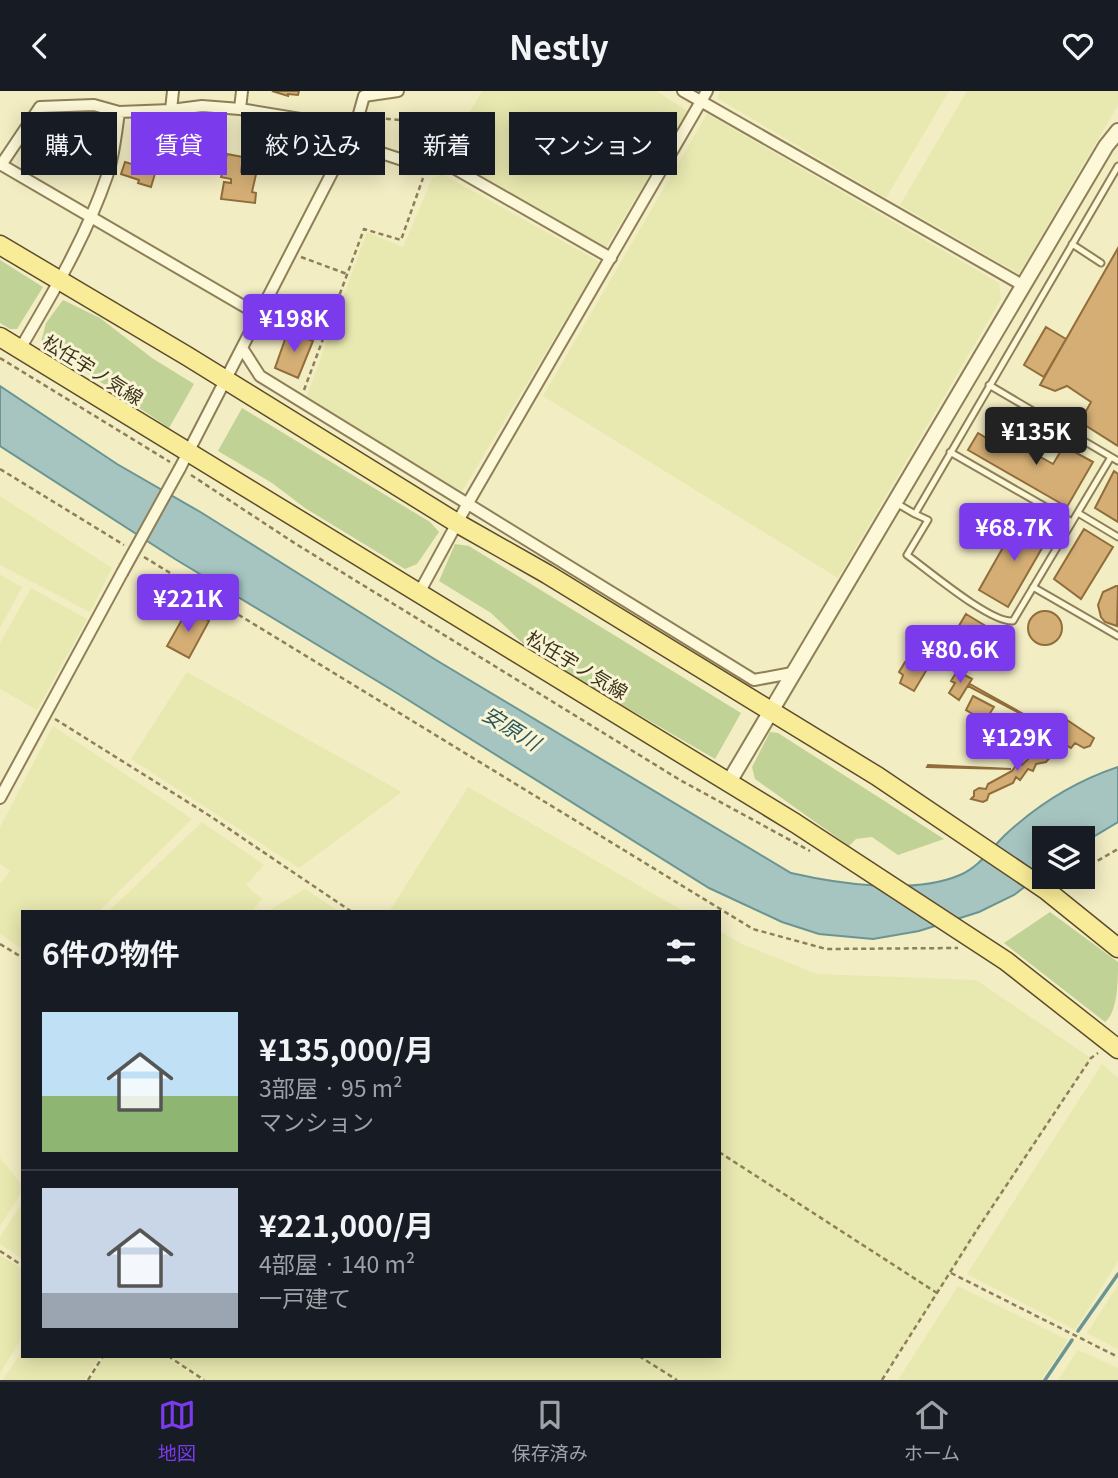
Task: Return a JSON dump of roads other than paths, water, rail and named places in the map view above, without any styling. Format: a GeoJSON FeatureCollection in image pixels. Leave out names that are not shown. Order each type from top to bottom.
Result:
{"type":"FeatureCollection","features":[{"type":"Feature","properties":{"kind":"main road"},"geometry":{"type":"LineString","coordinates":[[0,245],[226,379],[457,523],[547,574],[877,776],[1046,890],[1118,948]]}},
{"type":"Feature","properties":{"kind":"main road","name":"松任宇ノ気線"},"geometry":{"type":"LineString","coordinates":[[0,337],[184,461],[419,593],[880,877],[1006,961],[1116,1042]]}},
{"type":"Feature","properties":{"kind":"street"},"geometry":{"type":"LineString","coordinates":[[171,110],[173,91]]}},
{"type":"Feature","properties":{"kind":"street"},"geometry":{"type":"LineString","coordinates":[[240,109],[242,91]]}},
{"type":"Feature","properties":{"kind":"street"},"geometry":{"type":"LineString","coordinates":[[360,112],[364,93],[398,91]]}},
{"type":"Feature","properties":{"kind":"street"},"geometry":{"type":"LineString","coordinates":[[683,91],[1024,286]]}},
{"type":"Feature","properties":{"kind":"street"},"geometry":{"type":"LineString","coordinates":[[419,593],[468,503],[707,91]]}},
{"type":"Feature","properties":{"kind":"street"},"geometry":{"type":"LineString","coordinates":[[258,112],[202,106],[120,112],[94,105],[40,107],[0,165],[259,315]]}},
{"type":"Feature","properties":{"kind":"street"},"geometry":{"type":"LineString","coordinates":[[20,349],[91,219],[108,173],[120,112]]}},
{"type":"Feature","properties":{"kind":"street"},"geometry":{"type":"LineString","coordinates":[[729,782],[1106,146],[1118,131]]}},
{"type":"Feature","properties":{"kind":"street"},"geometry":{"type":"LineString","coordinates":[[385,154],[427,168],[443,164],[452,167],[611,258]]}},
{"type":"Feature","properties":{"kind":"street"},"geometry":{"type":"LineString","coordinates":[[0,798],[184,461],[331,175]]}},
{"type":"Feature","properties":{"kind":"street"},"geometry":{"type":"LineString","coordinates":[[242,348],[260,376],[754,680],[792,673]]}},
{"type":"Feature","properties":{"kind":"lane"},"geometry":{"type":"LineString","coordinates":[[915,514],[1118,166]]}},
{"type":"Feature","properties":{"kind":"lane"},"geometry":{"type":"LineString","coordinates":[[1072,244],[1101,263]]}},
{"type":"Feature","properties":{"kind":"lane"},"geometry":{"type":"LineString","coordinates":[[989,385],[1118,461]]}},
{"type":"Feature","properties":{"kind":"lane"},"geometry":{"type":"LineString","coordinates":[[950,452],[1072,522]]}},
{"type":"Feature","properties":{"kind":"lane"},"geometry":{"type":"LineString","coordinates":[[895,502],[928,520],[907,555],[975,605],[1004,622],[1013,621],[1111,457]]}},
{"type":"Feature","properties":{"kind":"lane"},"geometry":{"type":"LineString","coordinates":[[1078,513],[1118,537]]}},
{"type":"Feature","properties":{"kind":"lane"},"geometry":{"type":"LineString","coordinates":[[1033,587],[1118,636]]}},
{"type":"Feature","properties":{"kind":"water","name":"安原川"},"geometry":{"type":"Polygon","coordinates":[[[0,386],[117,464],[202,513],[436,660],[791,873],[876,886],[921,885],[960,875],[973,868],[1016,825],[1043,805],[1087,779],[1118,767],[1118,822],[1095,836],[1095,826],[1032,826],[1032,881],[1014,895],[979,912],[919,931],[873,939],[819,934],[782,922],[709,888],[397,693],[175,559],[0,446],[0,386]]]}},
{"type":"Feature","properties":{"kind":"waterway"},"geometry":{"type":"LineString","coordinates":[[1078,1331],[1118,1274]]}},
{"type":"Feature","properties":{"kind":"waterway"},"geometry":{"type":"LineString","coordinates":[[1045,1380],[1072,1340]]}}]}
